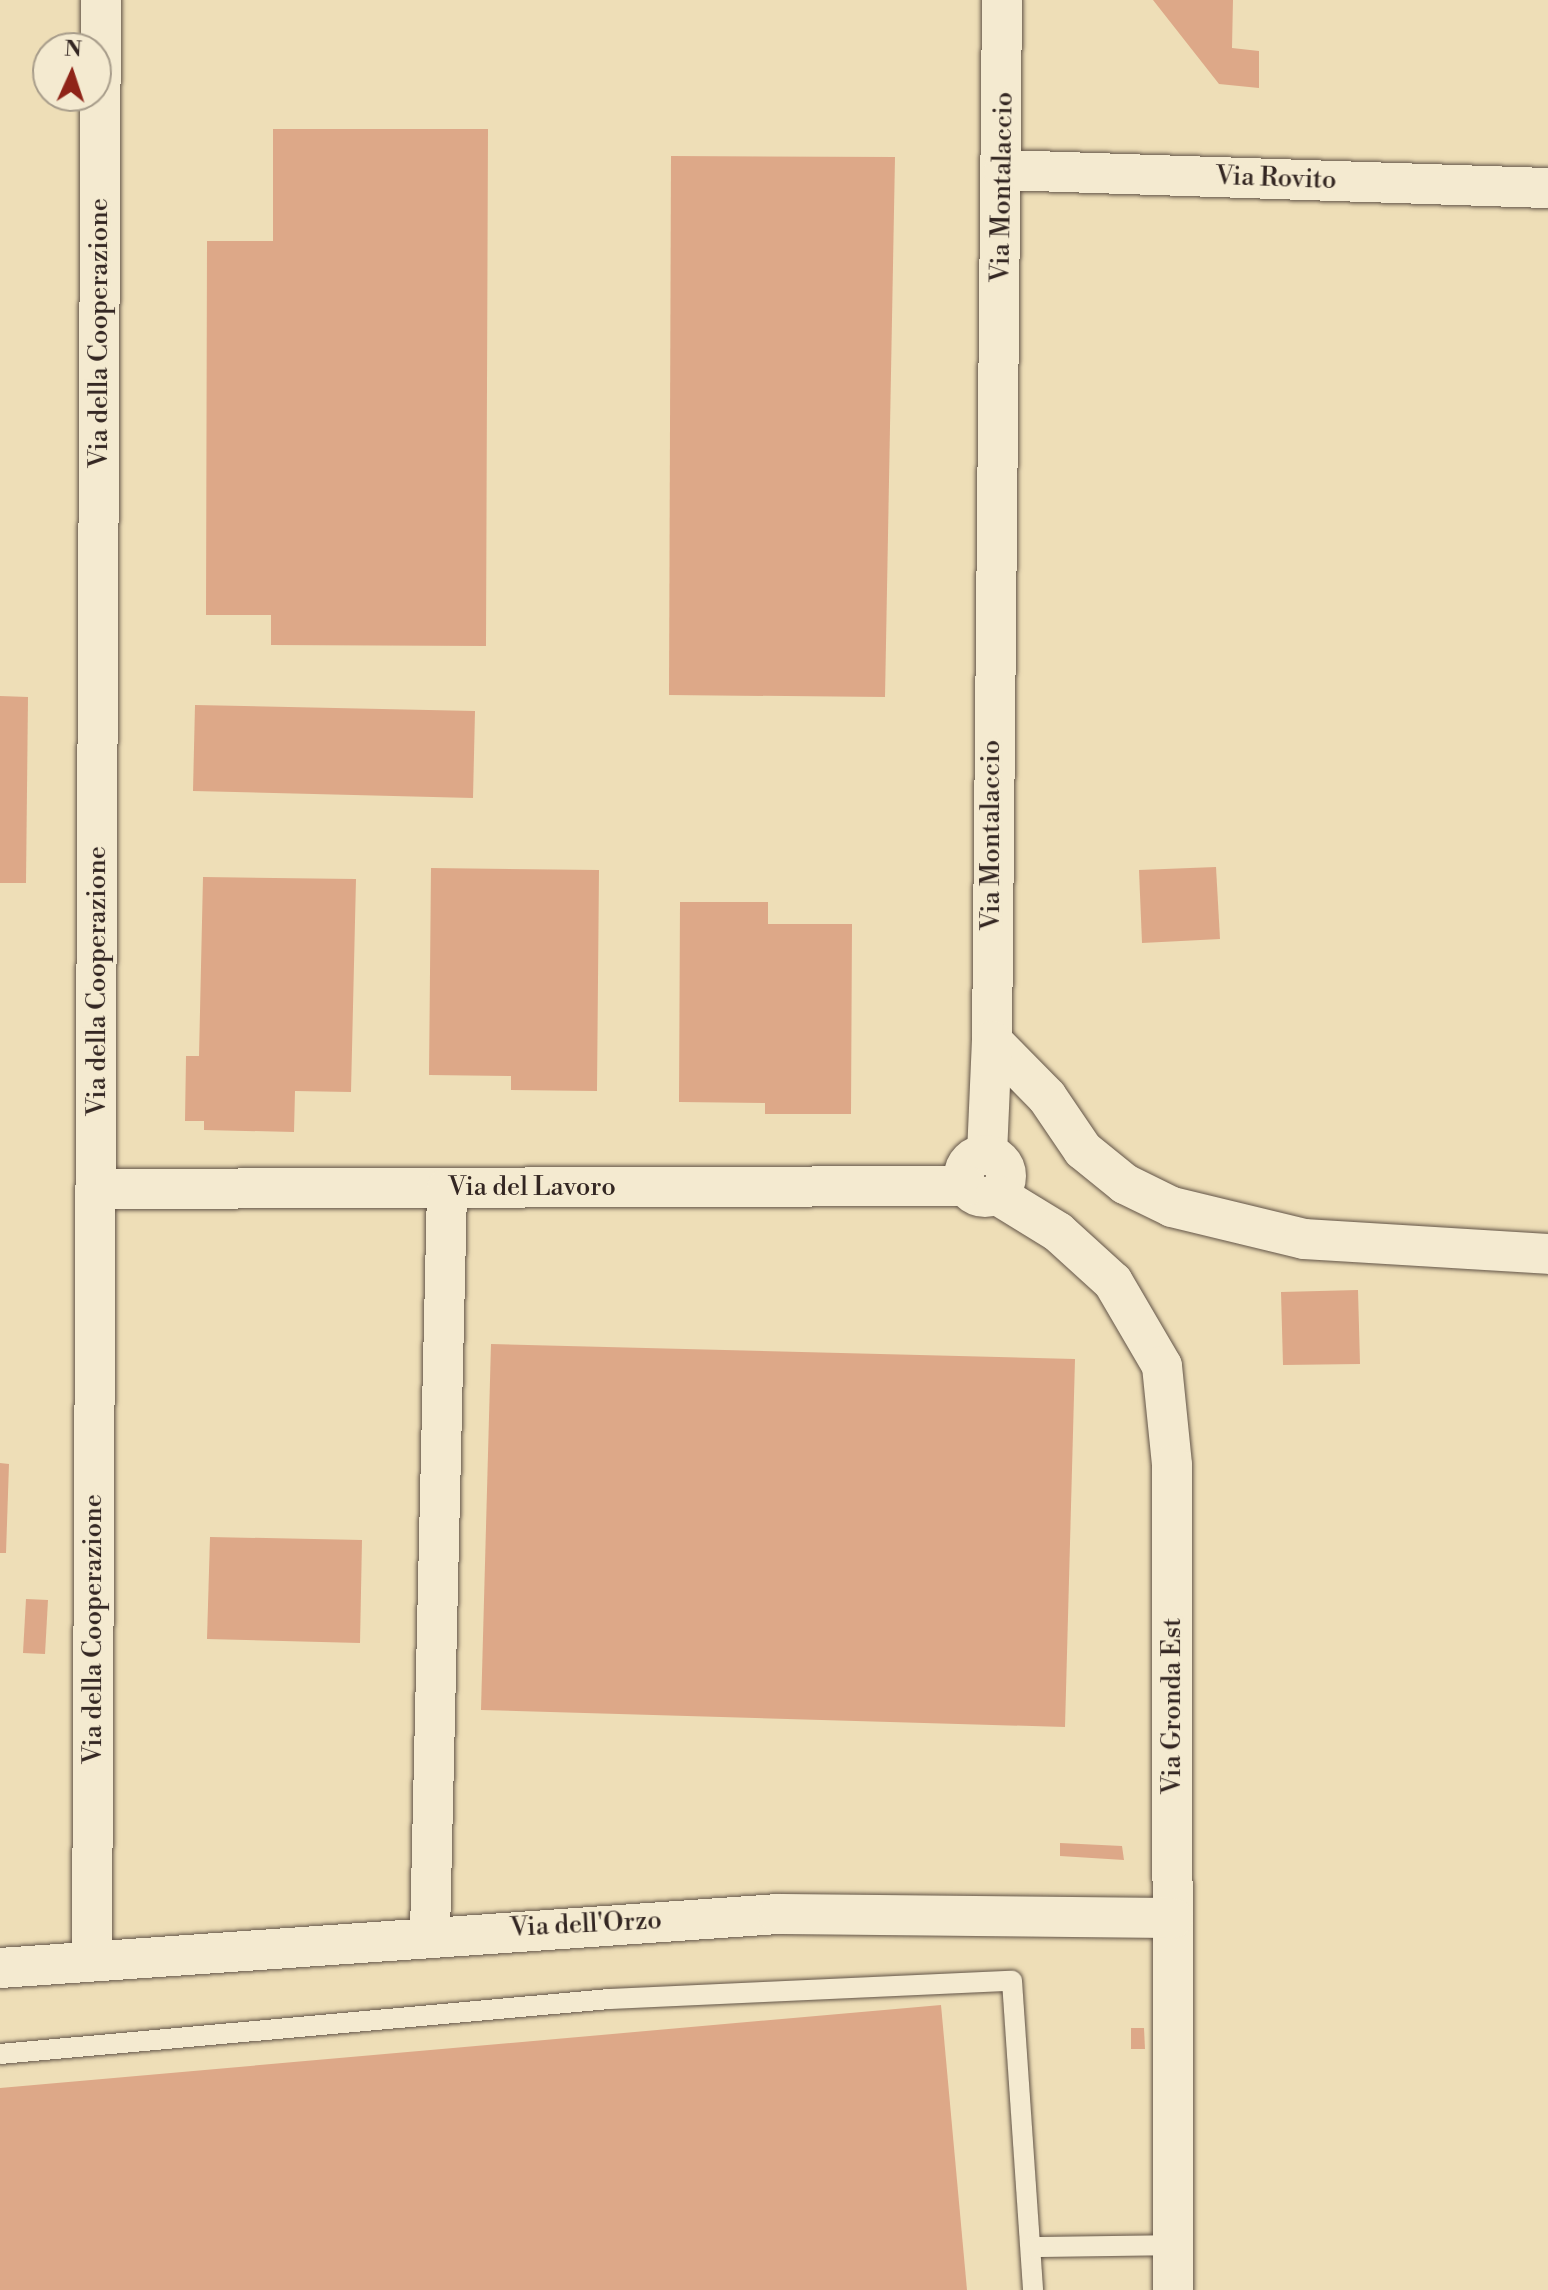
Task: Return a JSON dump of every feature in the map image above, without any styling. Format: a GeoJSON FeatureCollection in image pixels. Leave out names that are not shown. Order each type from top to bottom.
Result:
{"type":"FeatureCollection","features":[{"type":"Feature","properties":{"kind":"street","name":"Via della Cooperazione"},"geometry":{"type":"LineString","coordinates":[[92,1961],[101,0]]}},
{"type":"Feature","properties":{"kind":"street","name":"Via Montalaccio"},"geometry":{"type":"LineString","coordinates":[[992,1041],[1004,170],[1002,0]]}},
{"type":"Feature","properties":{"kind":"street","name":"Via Rovito"},"geometry":{"type":"LineString","coordinates":[[1004,170],[1548,188]]}},
{"type":"Feature","properties":{"kind":"street"},"geometry":{"type":"LineString","coordinates":[[983,1178],[992,1041]]}},
{"type":"Feature","properties":{"kind":"street"},"geometry":{"type":"LineString","coordinates":[[992,1041],[1047,1097],[1083,1150],[1125,1184],[1172,1207],[1304,1239],[1548,1254]]}},
{"type":"Feature","properties":{"kind":"street","name":"Via del Lavoro"},"geometry":{"type":"LineString","coordinates":[[97,1189],[447,1188],[983,1178]]}},
{"type":"Feature","properties":{"kind":"street","name":"Via Gronda Est"},"geometry":{"type":"LineString","coordinates":[[983,1178],[1058,1232],[1113,1282],[1162,1366],[1172,1465],[1173,2290]]}},
{"type":"Feature","properties":{"kind":"street"},"geometry":{"type":"LineString","coordinates":[[430,1934],[447,1188]]}},
{"type":"Feature","properties":{"kind":"street","name":"Via dell'Orzo"},"geometry":{"type":"LineString","coordinates":[[0,1968],[430,1934],[779,1914],[1173,1918]]}},
{"type":"Feature","properties":{"kind":"lane"},"geometry":{"type":"LineString","coordinates":[[0,2054],[609,1999],[1012,1981],[1033,2290]]}},
{"type":"Feature","properties":{"kind":"lane"},"geometry":{"type":"LineString","coordinates":[[1032,2247],[1174,2245]]}},
{"type":"Feature","properties":{"kind":"building"},"geometry":{"type":"Polygon","coordinates":[[[1153,0],[1233,0],[1232,48],[1259,51],[1259,88],[1219,84],[1153,0]]]}},
{"type":"Feature","properties":{"kind":"building"},"geometry":{"type":"Polygon","coordinates":[[[273,129],[488,129],[486,646],[271,645],[271,615],[206,615],[207,241],[273,241],[273,129]]]}},
{"type":"Feature","properties":{"kind":"building"},"geometry":{"type":"Polygon","coordinates":[[[671,156],[895,157],[885,697],[669,695],[671,156]]]}},
{"type":"Feature","properties":{"kind":"building"},"geometry":{"type":"Polygon","coordinates":[[[0,696],[28,697],[26,883],[0,883],[0,696]]]}},
{"type":"Feature","properties":{"kind":"building"},"geometry":{"type":"Polygon","coordinates":[[[195,705],[475,711],[473,798],[193,791],[195,705]]]}},
{"type":"Feature","properties":{"kind":"building"},"geometry":{"type":"Polygon","coordinates":[[[1216,867],[1220,939],[1142,943],[1139,870],[1216,867]]]}},
{"type":"Feature","properties":{"kind":"building"},"geometry":{"type":"Polygon","coordinates":[[[431,868],[599,870],[597,1091],[511,1090],[511,1076],[429,1075],[431,868]]]}},
{"type":"Feature","properties":{"kind":"building"},"geometry":{"type":"Polygon","coordinates":[[[203,877],[356,879],[351,1092],[295,1091],[294,1132],[204,1130],[204,1121],[185,1121],[186,1056],[199,1056],[203,877]]]}},
{"type":"Feature","properties":{"kind":"building"},"geometry":{"type":"Polygon","coordinates":[[[680,902],[768,902],[768,924],[852,924],[851,1114],[765,1114],[765,1103],[679,1102],[680,902]]]}},
{"type":"Feature","properties":{"kind":"building"},"geometry":{"type":"Polygon","coordinates":[[[1358,1290],[1360,1364],[1283,1365],[1281,1292],[1358,1290]]]}},
{"type":"Feature","properties":{"kind":"building"},"geometry":{"type":"Polygon","coordinates":[[[491,1344],[1075,1359],[1065,1727],[481,1710],[491,1344]]]}},
{"type":"Feature","properties":{"kind":"building"},"geometry":{"type":"Polygon","coordinates":[[[0,1463],[9,1464],[6,1553],[0,1553],[0,1463]]]}},
{"type":"Feature","properties":{"kind":"building"},"geometry":{"type":"Polygon","coordinates":[[[210,1537],[362,1540],[360,1643],[207,1639],[210,1537]]]}},
{"type":"Feature","properties":{"kind":"building"},"geometry":{"type":"Polygon","coordinates":[[[26,1599],[48,1600],[45,1654],[23,1653],[26,1599]]]}},
{"type":"Feature","properties":{"kind":"building"},"geometry":{"type":"Polygon","coordinates":[[[1060,1843],[1122,1846],[1124,1860],[1060,1856],[1060,1843]]]}},
{"type":"Feature","properties":{"kind":"building"},"geometry":{"type":"Polygon","coordinates":[[[941,2005],[967,2290],[0,2290],[0,2088],[941,2005]]]}},
{"type":"Feature","properties":{"kind":"building"},"geometry":{"type":"Polygon","coordinates":[[[1131,2028],[1144,2028],[1145,2049],[1131,2049],[1131,2028]]]}}]}
